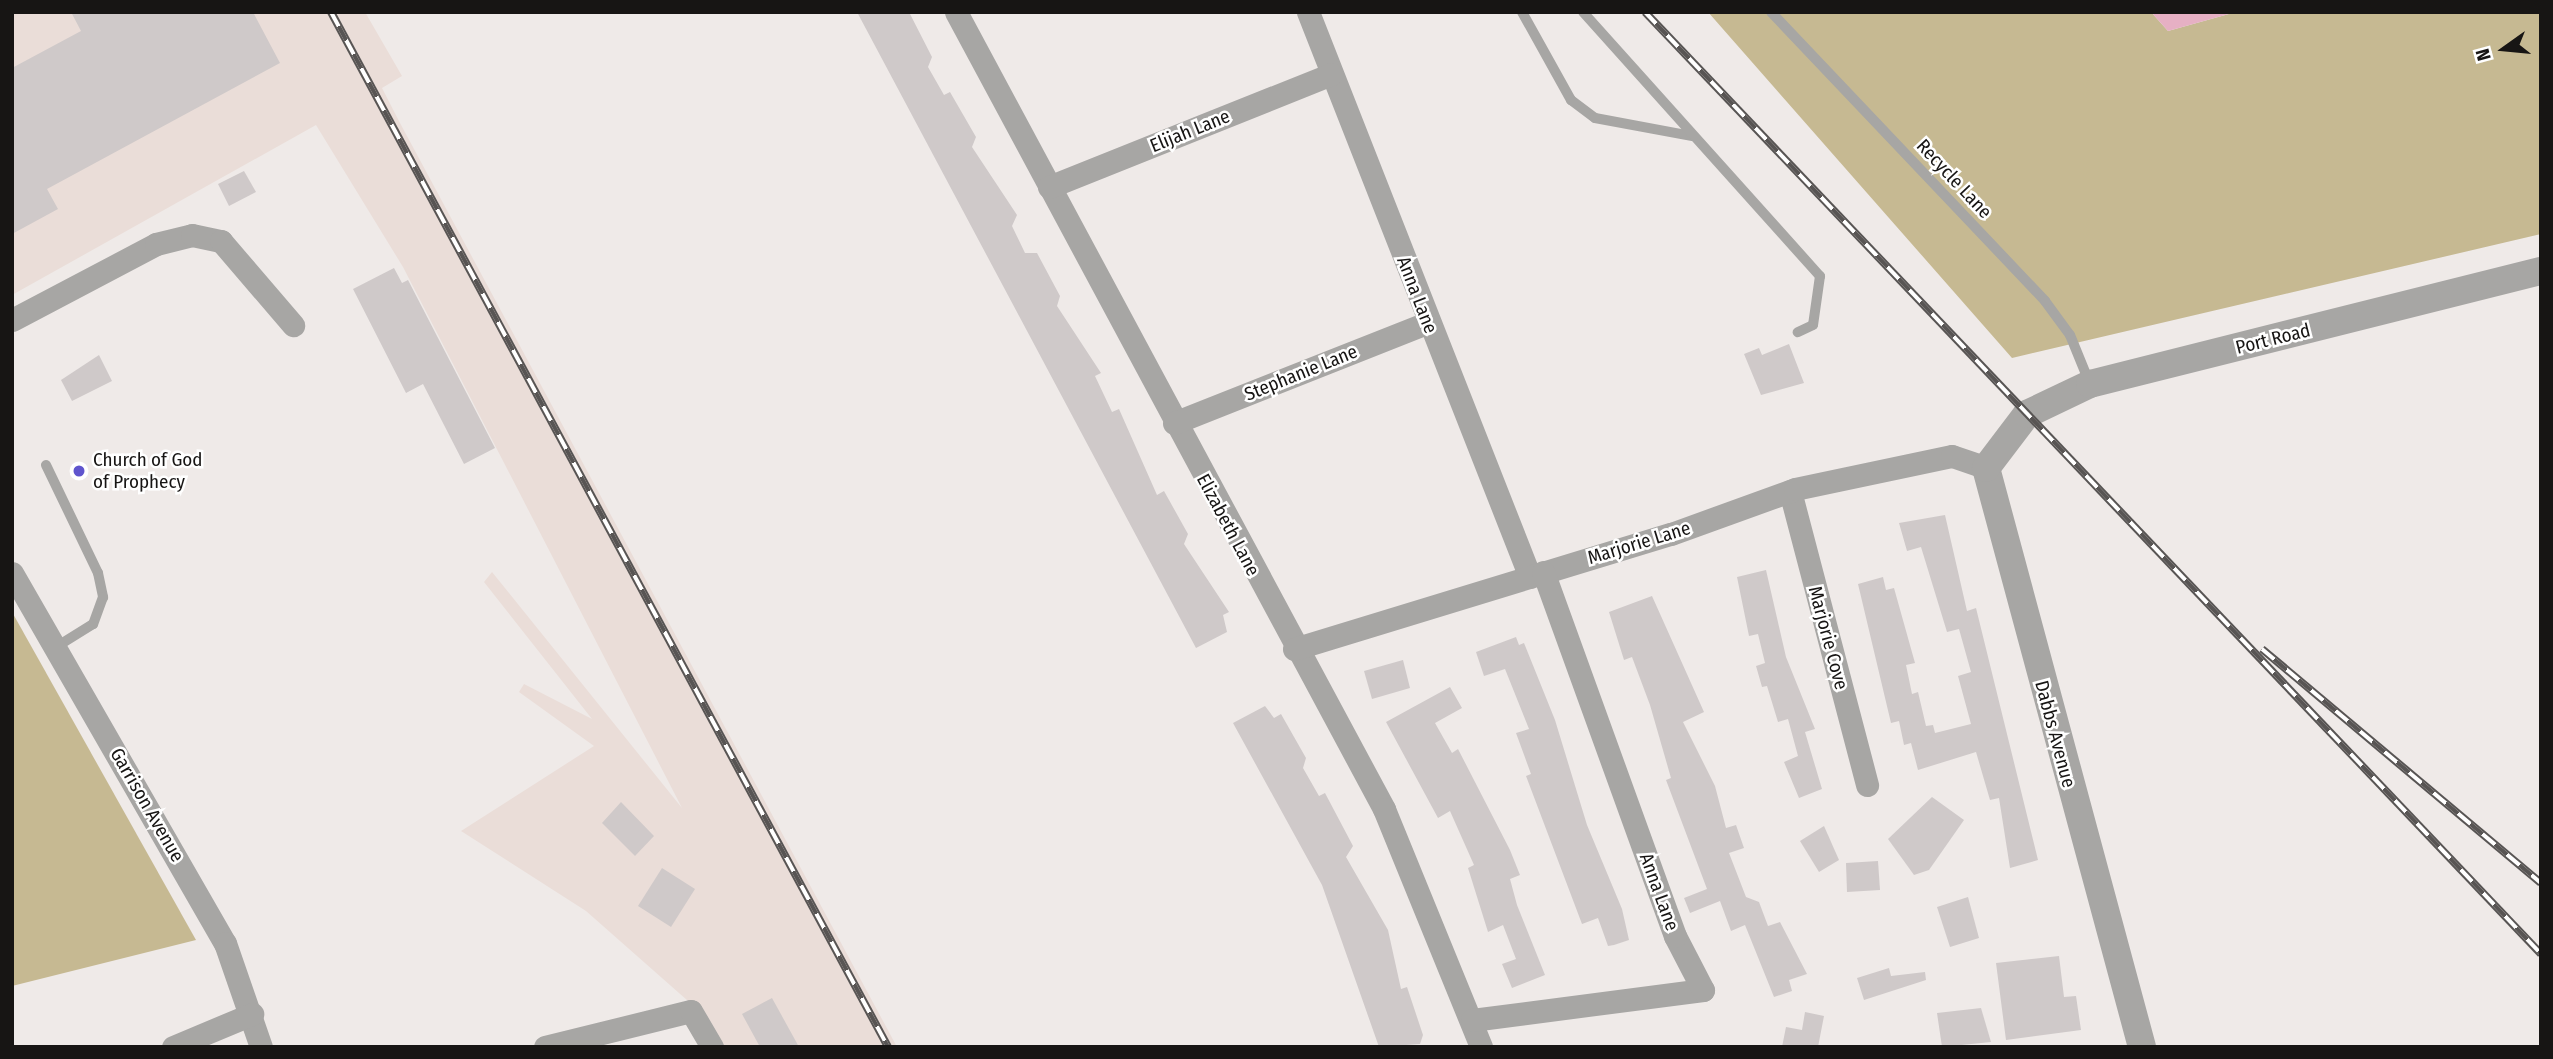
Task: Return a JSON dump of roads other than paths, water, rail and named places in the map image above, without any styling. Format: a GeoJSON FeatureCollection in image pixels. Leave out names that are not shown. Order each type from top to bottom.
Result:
{"type":"FeatureCollection","features":[{"type":"Feature","properties":{"kind":"street","name":"Elizabeth Lane"},"geometry":{"type":"LineString","coordinates":[[956,12],[1294,649],[1384,809],[1481,1047]]}},
{"type":"Feature","properties":{"kind":"street","name":"Anna Lane"},"geometry":{"type":"LineString","coordinates":[[1308,12],[1427,323],[1537,575],[1675,936],[1703,990],[1472,1020]]}},
{"type":"Feature","properties":{"kind":"street","name":"Elijah Lane"},"geometry":{"type":"LineString","coordinates":[[1049,187],[1331,74]]}},
{"type":"Feature","properties":{"kind":"street"},"geometry":{"type":"LineString","coordinates":[[12,320],[156,244],[192,234],[221,241],[293,325]]}},
{"type":"Feature","properties":{"kind":"street","name":"Port Road"},"geometry":{"type":"LineString","coordinates":[[1986,468],[2013,427],[2091,384],[2541,271]]}},
{"type":"Feature","properties":{"kind":"street","name":"Stephanie Lane"},"geometry":{"type":"LineString","coordinates":[[1174,423],[1427,323]]}},
{"type":"Feature","properties":{"kind":"street","name":"Marjorie Lane"},"geometry":{"type":"LineString","coordinates":[[1294,649],[1537,575],[1790,491],[1952,456],[1986,468]]}},
{"type":"Feature","properties":{"kind":"street","name":"Dabbs Avenue"},"geometry":{"type":"LineString","coordinates":[[1986,468],[2142,1047]]}},
{"type":"Feature","properties":{"kind":"street","name":"Marjorie Cove"},"geometry":{"type":"LineString","coordinates":[[1790,491],[1867,785]]}},
{"type":"Feature","properties":{"kind":"street","name":"Garrison Avenue"},"geometry":{"type":"LineString","coordinates":[[12,572],[225,943],[261,1047]]}},
{"type":"Feature","properties":{"kind":"street"},"geometry":{"type":"LineString","coordinates":[[545,1047],[691,1012],[712,1047]]}},
{"type":"Feature","properties":{"kind":"street"},"geometry":{"type":"LineString","coordinates":[[173,1047],[251,1014]]}},
{"type":"Feature","properties":{"kind":"lane"},"geometry":{"type":"LineString","coordinates":[[1522,12],[1572,100],[1595,118],[1692,136]]}},
{"type":"Feature","properties":{"kind":"lane"},"geometry":{"type":"LineString","coordinates":[[1583,12],[1820,276],[1813,325],[1798,332]]}},
{"type":"Feature","properties":{"kind":"lane","name":"Recycle Lane"},"geometry":{"type":"LineString","coordinates":[[1771,12],[2045,300],[2070,335],[2091,384]]}},
{"type":"Feature","properties":{"kind":"lane"},"geometry":{"type":"LineString","coordinates":[[46,465],[98,573],[103,597],[93,624],[56,647]]}},
{"type":"Feature","properties":{"kind":"railway"},"geometry":{"type":"LineString","coordinates":[[331,12],[888,1047]]}},
{"type":"Feature","properties":{"kind":"railway"},"geometry":{"type":"LineString","coordinates":[[1645,12],[2541,954]]}},
{"type":"Feature","properties":{"kind":"railway"},"geometry":{"type":"LineString","coordinates":[[2262,649],[2541,883]]}},
{"type":"Feature","properties":{"kind":"place","name":"Church of God of Prophecy"},"geometry":{"type":"Point","coordinates":[79,471]}}]}
